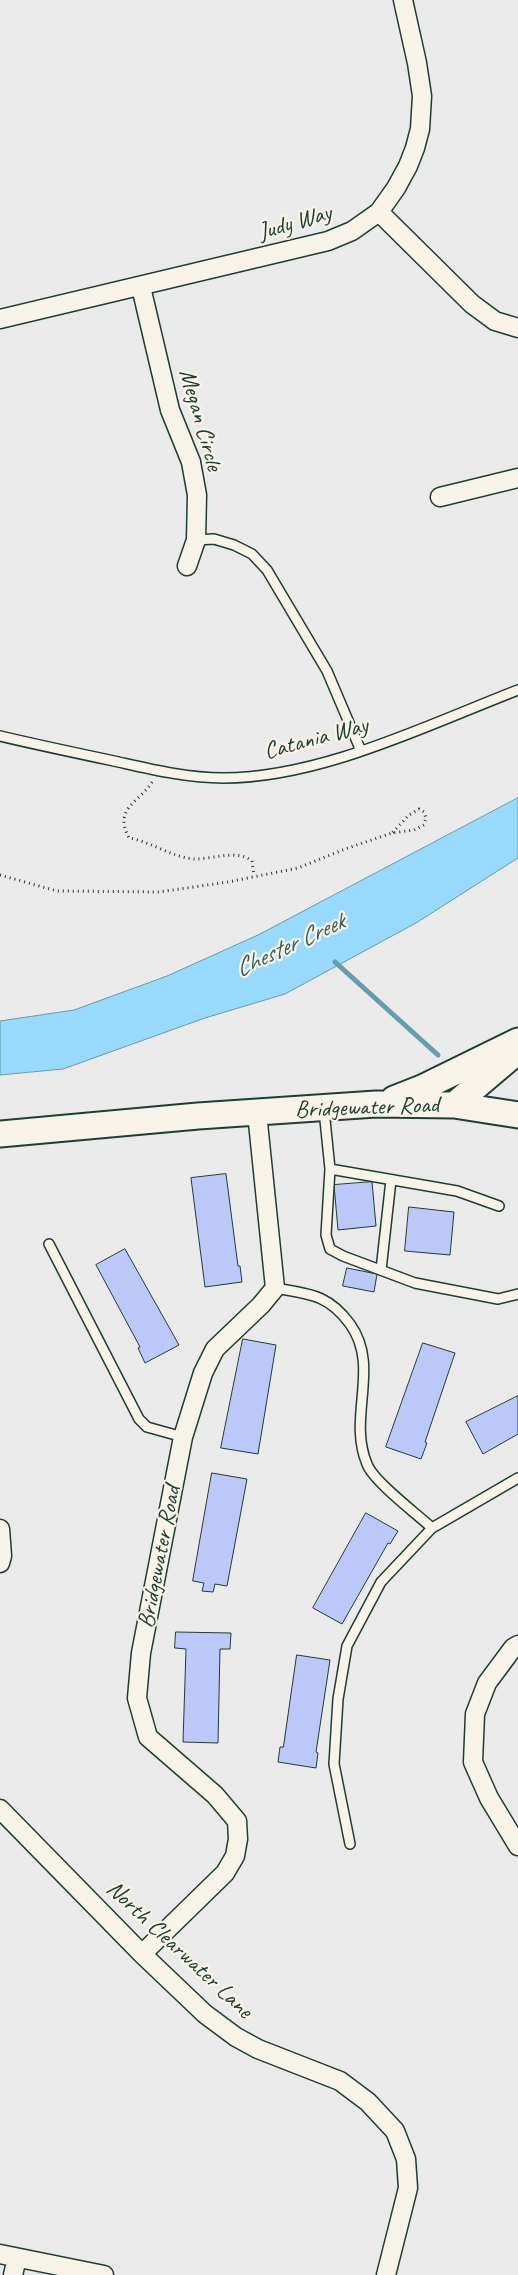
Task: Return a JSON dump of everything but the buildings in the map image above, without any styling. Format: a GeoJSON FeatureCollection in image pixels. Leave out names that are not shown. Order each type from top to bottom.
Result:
{"type":"FeatureCollection","features":[{"type":"Feature","properties":{"kind":"street","name":"Judy Way"},"geometry":{"type":"LineString","coordinates":[[0,319],[328,241],[352,231],[379,212],[408,166],[420,129],[422,96],[418,63],[403,0]]}},
{"type":"Feature","properties":{"kind":"street"},"geometry":{"type":"LineString","coordinates":[[379,212],[472,304],[495,321],[518,328]]}},
{"type":"Feature","properties":{"kind":"street","name":"Megan Circle"},"geometry":{"type":"LineString","coordinates":[[141,287],[170,410],[191,462],[196,494],[196,540],[187,566]]}},
{"type":"Feature","properties":{"kind":"street"},"geometry":{"type":"LineString","coordinates":[[440,497],[518,478]]}},
{"type":"Feature","properties":{"kind":"street"},"geometry":{"type":"LineString","coordinates":[[376,1104],[422,1088],[518,1041]]}},
{"type":"Feature","properties":{"kind":"street","name":"Bridgewater Road"},"geometry":{"type":"LineString","coordinates":[[0,1134],[376,1104],[454,1105],[518,1051]]}},
{"type":"Feature","properties":{"kind":"street"},"geometry":{"type":"LineString","coordinates":[[454,1105],[518,1115]]}},
{"type":"Feature","properties":{"kind":"street"},"geometry":{"type":"LineString","coordinates":[[257,1112],[274,1288]]}},
{"type":"Feature","properties":{"kind":"street","name":"Bridgewater Road"},"geometry":{"type":"LineString","coordinates":[[142,1954],[226,1873],[235,1856],[238,1840],[237,1821],[214,1795],[148,1737],[137,1698],[140,1653],[183,1437],[204,1373],[215,1349],[261,1305],[274,1288]]}},
{"type":"Feature","properties":{"kind":"street"},"geometry":{"type":"LineString","coordinates":[[0,1529],[2,1556],[0,1563]]}},
{"type":"Feature","properties":{"kind":"street"},"geometry":{"type":"LineString","coordinates":[[518,1645],[513,1648],[487,1683],[475,1714],[472,1762],[489,1798],[518,1846]]}},
{"type":"Feature","properties":{"kind":"street","name":"North Clearwater Lane"},"geometry":{"type":"LineString","coordinates":[[0,1808],[142,1954],[206,2014],[236,2037],[258,2049],[340,2081],[368,2102],[395,2131],[406,2159],[408,2188],[386,2275]]}},
{"type":"Feature","properties":{"kind":"street"},"geometry":{"type":"LineString","coordinates":[[13,2275],[8,2256],[104,2275]]}},
{"type":"Feature","properties":{"kind":"lane"},"geometry":{"type":"LineString","coordinates":[[196,540],[214,539],[234,545],[252,554],[267,570],[327,671],[361,751]]}},
{"type":"Feature","properties":{"kind":"lane","name":"Catania Way"},"geometry":{"type":"LineString","coordinates":[[0,736],[159,771],[222,778],[253,776],[301,769],[361,751],[518,690]]}},
{"type":"Feature","properties":{"kind":"lane"},"geometry":{"type":"LineString","coordinates":[[323,1108],[330,1169],[326,1235],[330,1249],[415,1283],[498,1299],[518,1294]]}},
{"type":"Feature","properties":{"kind":"lane"},"geometry":{"type":"LineString","coordinates":[[330,1169],[457,1191],[499,1206]]}},
{"type":"Feature","properties":{"kind":"lane"},"geometry":{"type":"LineString","coordinates":[[381,1270],[391,1180]]}},
{"type":"Feature","properties":{"kind":"lane"},"geometry":{"type":"LineString","coordinates":[[49,1244],[139,1419],[147,1427],[183,1437]]}},
{"type":"Feature","properties":{"kind":"lane"},"geometry":{"type":"LineString","coordinates":[[274,1288],[321,1297],[335,1306],[357,1335],[363,1352],[364,1374],[359,1424],[361,1449],[368,1467],[432,1528]]}},
{"type":"Feature","properties":{"kind":"lane"},"geometry":{"type":"LineString","coordinates":[[350,1844],[334,1764],[338,1699],[347,1646],[381,1582],[432,1528],[518,1478]]}},
{"type":"Feature","properties":{"kind":"path"},"geometry":{"type":"LineString","coordinates":[[159,771],[147,790],[126,809],[123,826],[129,838],[146,841],[180,857],[196,859],[227,855],[247,857],[252,861],[254,876]]}},
{"type":"Feature","properties":{"kind":"path"},"geometry":{"type":"LineString","coordinates":[[0,876],[57,890],[159,892],[298,868],[392,833],[414,830],[424,824],[426,818],[424,812],[419,809],[409,814],[392,833]]}},
{"type":"Feature","properties":{"kind":"water","name":"Chester Creek"},"geometry":{"type":"Polygon","coordinates":[[[518,798],[518,858],[416,923],[285,994],[205,1018],[63,1069],[0,1075],[0,1021],[74,1010],[167,976],[258,935],[518,798]]]}},
{"type":"Feature","properties":{"kind":"waterway"},"geometry":{"type":"LineString","coordinates":[[335,962],[438,1055]]}}]}
